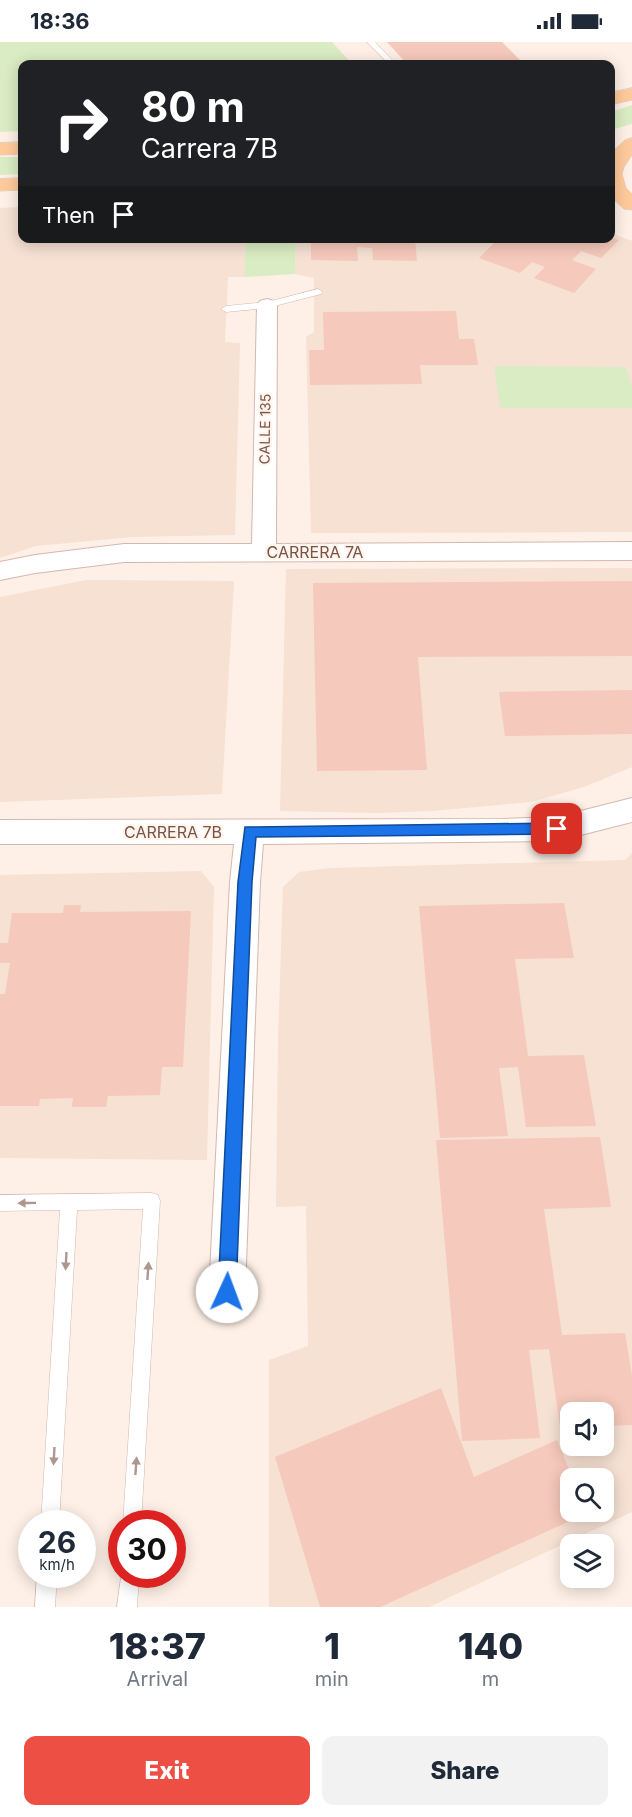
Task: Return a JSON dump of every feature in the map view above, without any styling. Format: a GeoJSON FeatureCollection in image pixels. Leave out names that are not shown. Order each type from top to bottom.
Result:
{"type":"FeatureCollection","features":[{"type":"Feature","properties":{"kind":"main road"},"geometry":{"type":"LineString","coordinates":[[615,98],[632,93]]}},
{"type":"Feature","properties":{"kind":"main road"},"geometry":{"type":"LineString","coordinates":[[615,135],[632,131]]}},
{"type":"Feature","properties":{"kind":"main road"},"geometry":{"type":"LineString","coordinates":[[615,162],[632,144]]}},
{"type":"Feature","properties":{"kind":"main road"},"geometry":{"type":"LineString","coordinates":[[0,149],[18,148]]}},
{"type":"Feature","properties":{"kind":"main road"},"geometry":{"type":"LineString","coordinates":[[0,185],[18,184]]}},
{"type":"Feature","properties":{"kind":"main road"},"geometry":{"type":"LineString","coordinates":[[615,184],[632,204]]}},
{"type":"Feature","properties":{"kind":"main road"},"geometry":{"type":"LineString","coordinates":[[615,217],[632,222]]}},
{"type":"Feature","properties":{"kind":"street","name":"CALLE 135"},"geometry":{"type":"LineString","coordinates":[[264,553],[267,305]]}},
{"type":"Feature","properties":{"kind":"street","name":"CARRERA 7A"},"geometry":{"type":"LineString","coordinates":[[0,572],[35,564],[124,553],[632,551]]}},
{"type":"Feature","properties":{"kind":"street","name":"CARRERA 7B"},"geometry":{"type":"LineString","coordinates":[[0,832],[557,829],[632,810]]}},
{"type":"Feature","properties":{"kind":"street"},"geometry":{"type":"LineString","coordinates":[[227,1292],[245,894],[250,831]]}},
{"type":"Feature","properties":{"kind":"lane"},"geometry":{"type":"LineString","coordinates":[[371,42],[389,60]]}},
{"type":"Feature","properties":{"kind":"lane"},"geometry":{"type":"LineString","coordinates":[[226,309],[267,305],[318,292]]}},
{"type":"Feature","properties":{"kind":"lane"},"geometry":{"type":"LineString","coordinates":[[0,1203],[152,1201],[133,1510]]}},
{"type":"Feature","properties":{"kind":"lane"},"geometry":{"type":"LineString","coordinates":[[51,1510],[69,1202]]}},
{"type":"Feature","properties":{"kind":"lane"},"geometry":{"type":"LineString","coordinates":[[45,1607],[46,1588]]}},
{"type":"Feature","properties":{"kind":"lane"},"geometry":{"type":"LineString","coordinates":[[127,1607],[128,1588]]}},
{"type":"Feature","properties":{"kind":"shaded area"},"geometry":{"type":"Polygon","coordinates":[[[18,207],[18,243],[246,243],[244,277],[228,277],[225,342],[240,343],[235,535],[133,537],[36,546],[0,558],[0,208],[18,207]]]}},
{"type":"Feature","properties":{"kind":"shaded area"},"geometry":{"type":"Polygon","coordinates":[[[615,235],[632,241],[632,532],[311,533],[306,337],[314,332],[314,278],[295,274],[296,243],[615,243],[615,235]]]}},
{"type":"Feature","properties":{"kind":"shaded area"},"geometry":{"type":"Polygon","coordinates":[[[632,568],[632,767],[584,787],[531,802],[432,811],[378,813],[280,811],[286,569],[632,568]]]}},
{"type":"Feature","properties":{"kind":"shaded area"},"geometry":{"type":"Polygon","coordinates":[[[86,580],[234,581],[222,794],[0,802],[0,597],[86,580]]]}},
{"type":"Feature","properties":{"kind":"shaded area"},"geometry":{"type":"Polygon","coordinates":[[[632,853],[632,1512],[614,1520],[614,1468],[560,1468],[560,1522],[611,1522],[585,1534],[560,1534],[560,1546],[429,1607],[269,1607],[269,1360],[308,1346],[306,1206],[276,1207],[283,887],[299,872],[330,868],[625,860],[632,853]]]}},
{"type":"Feature","properties":{"kind":"shaded area"},"geometry":{"type":"Polygon","coordinates":[[[201,871],[214,887],[207,1160],[0,1158],[0,875],[201,871]]]}},
{"type":"Feature","properties":{"kind":"green space"},"geometry":{"type":"Polygon","coordinates":[[[0,42],[332,42],[348,60],[18,60],[18,131],[0,132],[0,42]]]}},
{"type":"Feature","properties":{"kind":"green space"},"geometry":{"type":"Polygon","coordinates":[[[632,105],[632,124],[615,129],[615,111],[632,105]]]}},
{"type":"Feature","properties":{"kind":"green space"},"geometry":{"type":"Polygon","coordinates":[[[0,157],[18,157],[18,174],[0,175],[0,157]]]}},
{"type":"Feature","properties":{"kind":"green space"},"geometry":{"type":"Polygon","coordinates":[[[246,243],[296,243],[295,274],[244,277],[246,243]]]}},
{"type":"Feature","properties":{"kind":"green space"},"geometry":{"type":"Polygon","coordinates":[[[494,366],[626,367],[632,389],[632,408],[500,408],[494,366]]]}},
{"type":"Feature","properties":{"kind":"building"},"geometry":{"type":"Polygon","coordinates":[[[387,42],[502,42],[520,60],[403,60],[387,42]]]}},
{"type":"Feature","properties":{"kind":"building"},"geometry":{"type":"Polygon","coordinates":[[[615,239],[619,240],[601,258],[581,251],[572,260],[596,269],[574,293],[534,278],[545,267],[532,262],[520,273],[479,258],[494,243],[615,243],[615,239]]]}},
{"type":"Feature","properties":{"kind":"building"},"geometry":{"type":"Polygon","coordinates":[[[311,243],[415,243],[417,261],[373,260],[372,248],[357,247],[358,261],[311,260],[311,243]]]}},
{"type":"Feature","properties":{"kind":"building"},"geometry":{"type":"Polygon","coordinates":[[[456,311],[459,339],[474,339],[478,365],[420,365],[422,384],[310,385],[309,350],[324,350],[323,312],[456,311]]]}},
{"type":"Feature","properties":{"kind":"building"},"geometry":{"type":"Polygon","coordinates":[[[632,581],[632,656],[418,657],[427,770],[317,771],[313,583],[632,581]]]}},
{"type":"Feature","properties":{"kind":"building"},"geometry":{"type":"Polygon","coordinates":[[[632,690],[632,734],[505,736],[499,692],[632,690]]]}},
{"type":"Feature","properties":{"kind":"building"},"geometry":{"type":"Polygon","coordinates":[[[564,903],[574,958],[515,959],[528,1056],[584,1055],[596,1126],[526,1127],[518,1067],[499,1068],[508,1136],[440,1138],[419,906],[564,903]]]}},
{"type":"Feature","properties":{"kind":"building"},"geometry":{"type":"Polygon","coordinates":[[[64,905],[81,905],[80,912],[191,911],[183,1067],[162,1067],[160,1095],[108,1096],[106,1107],[72,1107],[73,1098],[40,1099],[39,1106],[0,1106],[0,994],[5,994],[10,963],[0,963],[0,943],[8,943],[12,913],[63,913],[64,905]]]}},
{"type":"Feature","properties":{"kind":"building"},"geometry":{"type":"Polygon","coordinates":[[[600,1137],[611,1207],[544,1209],[562,1335],[625,1333],[632,1376],[632,1425],[614,1426],[614,1402],[560,1402],[560,1427],[549,1349],[529,1350],[540,1438],[462,1441],[436,1140],[600,1137]]]}},
{"type":"Feature","properties":{"kind":"building"},"geometry":{"type":"Polygon","coordinates":[[[441,1388],[474,1477],[557,1440],[560,1456],[564,1456],[568,1468],[560,1468],[560,1522],[568,1522],[380,1607],[320,1607],[275,1457],[441,1388]]]}},
{"type":"Feature","properties":{"kind":"route"},"geometry":{"type":"LineString","coordinates":[[227,1292],[245,882],[250,831],[557,829]]}}]}
